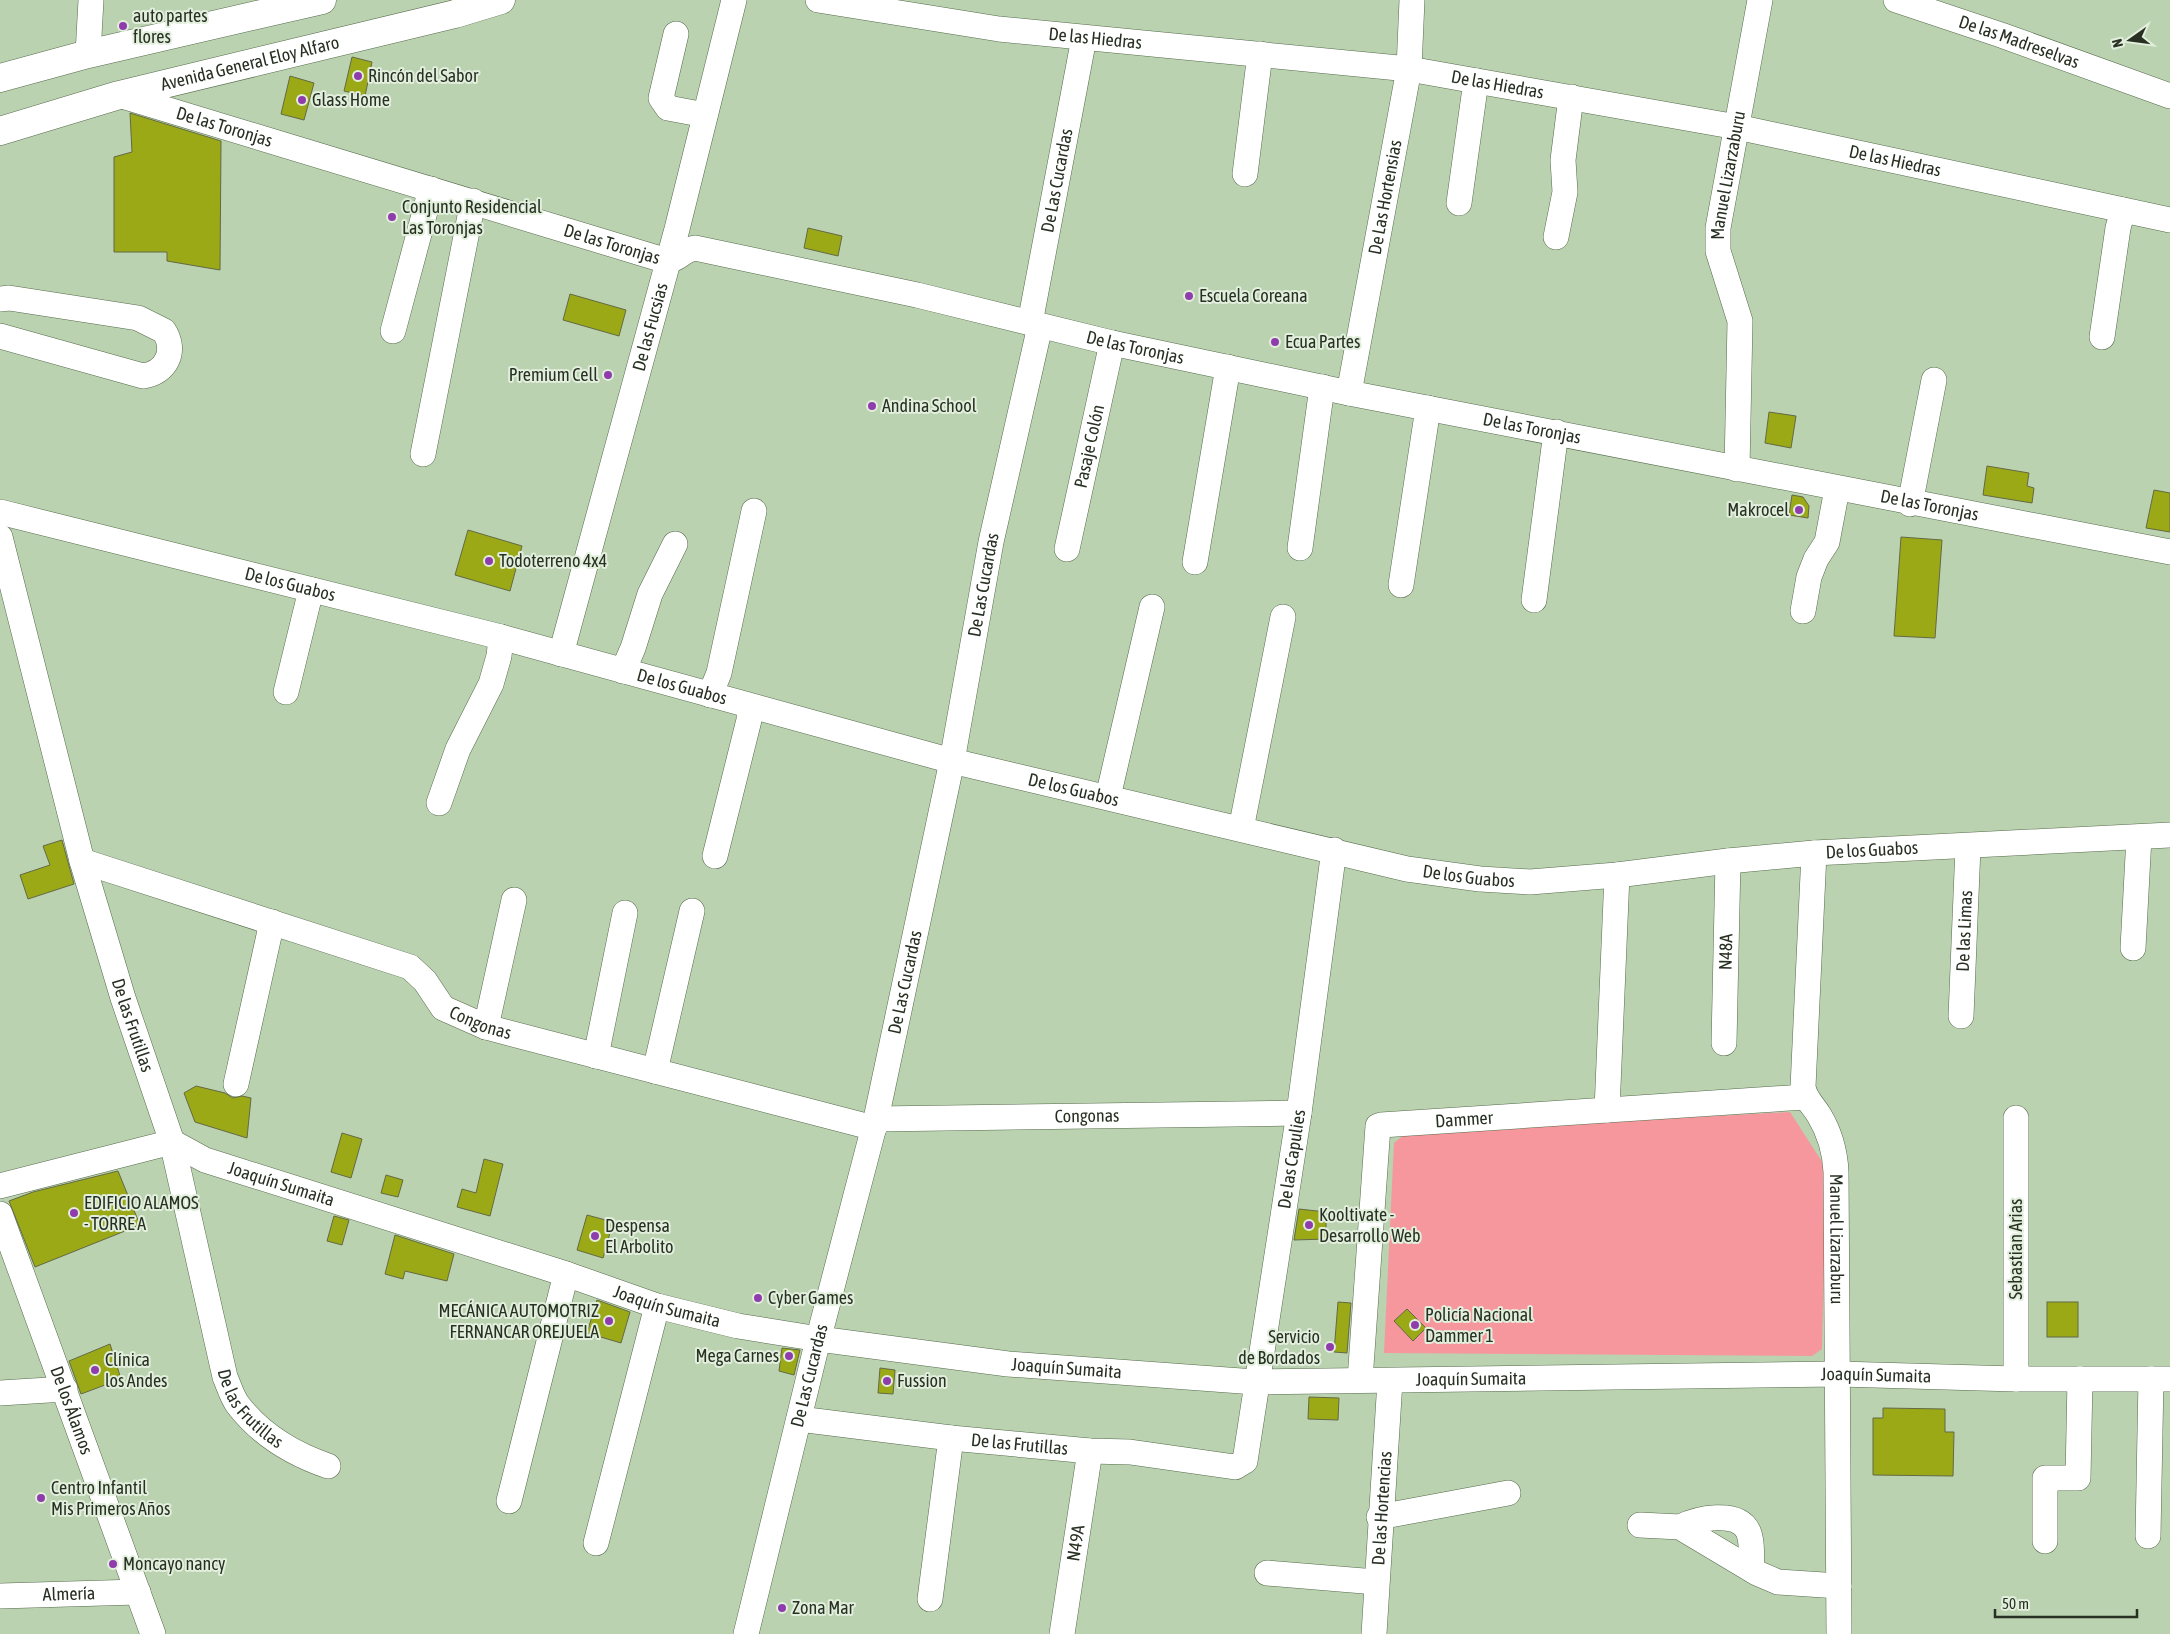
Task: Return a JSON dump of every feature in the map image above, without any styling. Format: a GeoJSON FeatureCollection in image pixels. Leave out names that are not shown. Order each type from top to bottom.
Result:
{"type":"FeatureCollection","features":[{"type":"Feature","properties":{"kind":"main road"},"geometry":{"type":"LineString","coordinates":[[0,78],[88,54],[322,0]]}},
{"type":"Feature","properties":{"kind":"main road","name":"Avenida General Eloy Alfaro"},"geometry":{"type":"LineString","coordinates":[[0,131],[119,95],[446,16],[501,0]]}},
{"type":"Feature","properties":{"kind":"street"},"geometry":{"type":"LineString","coordinates":[[88,54],[92,0]]}},
{"type":"Feature","properties":{"kind":"street","name":"De las Fucsias"},"geometry":{"type":"LineString","coordinates":[[561,654],[667,261],[734,0]]}},
{"type":"Feature","properties":{"kind":"street","name":"De las Hiedras"},"geometry":{"type":"LineString","coordinates":[[818,0],[999,30],[1409,69],[1737,127],[2170,220]]}},
{"type":"Feature","properties":{"kind":"street","name":"De Las Hortensias"},"geometry":{"type":"LineString","coordinates":[[1349,393],[1409,69],[1412,0]]}},
{"type":"Feature","properties":{"kind":"street","name":"Manuel Lizarzaburu"},"geometry":{"type":"LineString","coordinates":[[1737,469],[1740,321],[1718,251],[1717,239],[1760,0]]}},
{"type":"Feature","properties":{"kind":"street","name":"De las Madreselvas"},"geometry":{"type":"LineString","coordinates":[[1896,0],[2001,35],[2170,96]]}},
{"type":"Feature","properties":{"kind":"street"},"geometry":{"type":"LineString","coordinates":[[676,34],[662,98],[663,104],[668,108],[705,115]]}},
{"type":"Feature","properties":{"kind":"street","name":"De Las Cucardas"},"geometry":{"type":"LineString","coordinates":[[746,1634],[875,1124],[952,761],[991,542],[1035,324],[1084,38]]}},
{"type":"Feature","properties":{"kind":"street"},"geometry":{"type":"LineString","coordinates":[[1246,174],[1260,54]]}},
{"type":"Feature","properties":{"kind":"street"},"geometry":{"type":"LineString","coordinates":[[1459,203],[1476,81]]}},
{"type":"Feature","properties":{"kind":"street","name":"De las Toronjas"},"geometry":{"type":"LineString","coordinates":[[119,95],[667,261],[677,258],[688,249],[695,248],[917,295],[1112,343],[1349,393],[1556,432],[1910,504],[2170,552]]}},
{"type":"Feature","properties":{"kind":"street"},"geometry":{"type":"LineString","coordinates":[[1556,237],[1565,192],[1563,160],[1571,98]]}},
{"type":"Feature","properties":{"kind":"street"},"geometry":{"type":"LineString","coordinates":[[393,331],[431,189]]}},
{"type":"Feature","properties":{"kind":"street"},"geometry":{"type":"LineString","coordinates":[[423,454],[473,202]]}},
{"type":"Feature","properties":{"kind":"street"},"geometry":{"type":"LineString","coordinates":[[2102,337],[2118,228],[2123,210]]}},
{"type":"Feature","properties":{"kind":"street"},"geometry":{"type":"LineString","coordinates":[[0,299],[9,298],[138,318],[164,331],[170,345],[164,367],[151,375],[143,376],[0,336]]}},
{"type":"Feature","properties":{"kind":"street","name":"Pasaje Colón"},"geometry":{"type":"LineString","coordinates":[[1067,549],[1112,343]]}},
{"type":"Feature","properties":{"kind":"street"},"geometry":{"type":"LineString","coordinates":[[1195,562],[1228,367]]}},
{"type":"Feature","properties":{"kind":"street"},"geometry":{"type":"LineString","coordinates":[[1910,504],[1934,380]]}},
{"type":"Feature","properties":{"kind":"street"},"geometry":{"type":"LineString","coordinates":[[1300,548],[1322,387]]}},
{"type":"Feature","properties":{"kind":"street"},"geometry":{"type":"LineString","coordinates":[[1401,585],[1428,408]]}},
{"type":"Feature","properties":{"kind":"street"},"geometry":{"type":"LineString","coordinates":[[1534,600],[1556,432]]}},
{"type":"Feature","properties":{"kind":"street"},"geometry":{"type":"LineString","coordinates":[[1804,611],[1809,577],[1816,559],[1827,542],[1837,489]]}},
{"type":"Feature","properties":{"kind":"street"},"geometry":{"type":"LineString","coordinates":[[710,695],[719,673],[754,511]]}},
{"type":"Feature","properties":{"kind":"street","name":"De los Guabos"},"geometry":{"type":"LineString","coordinates":[[0,512],[501,637],[952,761],[1334,850],[1407,869],[1480,880],[1530,882],[1617,875],[1728,861],[1814,853],[1968,847],[2170,835]]}},
{"type":"Feature","properties":{"kind":"street","name":"De las Frutillas"},"geometry":{"type":"LineString","coordinates":[[0,537],[82,861],[123,998],[172,1142],[225,1377],[238,1404],[277,1442],[304,1458],[328,1466]]}},
{"type":"Feature","properties":{"kind":"street"},"geometry":{"type":"LineString","coordinates":[[623,671],[633,648],[650,594],[675,544]]}},
{"type":"Feature","properties":{"kind":"street"},"geometry":{"type":"LineString","coordinates":[[286,692],[311,590]]}},
{"type":"Feature","properties":{"kind":"street"},"geometry":{"type":"LineString","coordinates":[[1108,797],[1152,607]]}},
{"type":"Feature","properties":{"kind":"street"},"geometry":{"type":"LineString","coordinates":[[1241,829],[1283,617]]}},
{"type":"Feature","properties":{"kind":"street"},"geometry":{"type":"LineString","coordinates":[[439,803],[458,749],[491,684],[499,656],[501,637]]}},
{"type":"Feature","properties":{"kind":"street"},"geometry":{"type":"LineString","coordinates":[[715,856],[749,720],[750,706]]}},
{"type":"Feature","properties":{"kind":"street"},"geometry":{"type":"LineString","coordinates":[[2133,948],[2139,837]]}},
{"type":"Feature","properties":{"kind":"street","name":"De las Limas"},"geometry":{"type":"LineString","coordinates":[[1961,1016],[1968,847]]}},
{"type":"Feature","properties":{"kind":"street","name":"De las Capulies"},"geometry":{"type":"LineString","coordinates":[[1240,1465],[1245,1461],[1255,1382],[1299,1113],[1334,850]]}},
{"type":"Feature","properties":{"kind":"street"},"geometry":{"type":"LineString","coordinates":[[1805,1097],[1803,1087],[1814,853]]}},
{"type":"Feature","properties":{"kind":"street","name":"Congonas"},"geometry":{"type":"LineString","coordinates":[[82,861],[414,969],[443,1008],[486,1027],[655,1072],[875,1124],[1299,1113]]}},
{"type":"Feature","properties":{"kind":"street","name":"N48A"},"geometry":{"type":"LineString","coordinates":[[1724,1043],[1728,861]]}},
{"type":"Feature","properties":{"kind":"street"},"geometry":{"type":"LineString","coordinates":[[1607,1110],[1617,875]]}},
{"type":"Feature","properties":{"kind":"street"},"geometry":{"type":"LineString","coordinates":[[486,1027],[514,900]]}},
{"type":"Feature","properties":{"kind":"street"},"geometry":{"type":"LineString","coordinates":[[655,1072],[692,911]]}},
{"type":"Feature","properties":{"kind":"street"},"geometry":{"type":"LineString","coordinates":[[596,1056],[625,913]]}},
{"type":"Feature","properties":{"kind":"street"},"geometry":{"type":"LineString","coordinates":[[236,1084],[272,922]]}},
{"type":"Feature","properties":{"kind":"street","name":"Manuel Lizarzaburu"},"geometry":{"type":"LineString","coordinates":[[1805,1097],[1825,1127],[1835,1156],[1839,1374],[1839,1634]]}},
{"type":"Feature","properties":{"kind":"street","name":"Dammer"},"geometry":{"type":"LineString","coordinates":[[1360,1380],[1378,1126],[1384,1124],[1805,1097]]}},
{"type":"Feature","properties":{"kind":"street","name":"Sebastian Arias"},"geometry":{"type":"LineString","coordinates":[[2016,1118],[2016,1379]]}},
{"type":"Feature","properties":{"kind":"street"},"geometry":{"type":"LineString","coordinates":[[0,1186],[172,1142]]}},
{"type":"Feature","properties":{"kind":"street","name":"Joaquín Sumaita"},"geometry":{"type":"LineString","coordinates":[[172,1142],[205,1160],[566,1274],[657,1306],[738,1326],[819,1340],[1008,1364],[1255,1382],[1839,1374],[2016,1379],[2161,1379]]}},
{"type":"Feature","properties":{"kind":"street","name":"De los Álamos"},"geometry":{"type":"LineString","coordinates":[[0,1214],[65,1389],[152,1634]]}},
{"type":"Feature","properties":{"kind":"street"},"geometry":{"type":"LineString","coordinates":[[509,1501],[566,1274]]}},
{"type":"Feature","properties":{"kind":"street"},"geometry":{"type":"LineString","coordinates":[[596,1543],[657,1306]]}},
{"type":"Feature","properties":{"kind":"street"},"geometry":{"type":"LineString","coordinates":[[2045,1541],[2045,1478],[2078,1478],[2080,1379]]}},
{"type":"Feature","properties":{"kind":"street"},"geometry":{"type":"LineString","coordinates":[[2148,1536],[2161,1379]]}},
{"type":"Feature","properties":{"kind":"street","name":"De las Hortencias"},"geometry":{"type":"LineString","coordinates":[[1374,1634],[1379,1517],[1390,1381]]}},
{"type":"Feature","properties":{"kind":"street"},"geometry":{"type":"LineString","coordinates":[[0,1393],[65,1389]]}},
{"type":"Feature","properties":{"kind":"street","name":"De las Frutillas"},"geometry":{"type":"LineString","coordinates":[[799,1420],[952,1438],[1090,1451],[1130,1452],[1235,1467],[1240,1465]]}},
{"type":"Feature","properties":{"kind":"street"},"geometry":{"type":"LineString","coordinates":[[930,1599],[952,1438]]}},
{"type":"Feature","properties":{"kind":"street","name":"N49A"},"geometry":{"type":"LineString","coordinates":[[1062,1634],[1090,1451]]}},
{"type":"Feature","properties":{"kind":"street"},"geometry":{"type":"LineString","coordinates":[[1379,1517],[1508,1493]]}},
{"type":"Feature","properties":{"kind":"street"},"geometry":{"type":"LineString","coordinates":[[1680,1527],[1693,1521],[1729,1518],[1744,1525],[1750,1537],[1752,1570]]}},
{"type":"Feature","properties":{"kind":"street"},"geometry":{"type":"LineString","coordinates":[[1640,1524],[1680,1527],[1752,1570],[1778,1582],[1839,1586]]}},
{"type":"Feature","properties":{"kind":"street"},"geometry":{"type":"LineString","coordinates":[[1267,1573],[1376,1582]]}},
{"type":"Feature","properties":{"kind":"street","name":"Almería"},"geometry":{"type":"LineString","coordinates":[[0,1596],[138,1592]]}},
{"type":"Feature","properties":{"kind":"shaded area"},"geometry":{"type":"Polygon","coordinates":[[[1790,1112],[1826,1168],[1822,1349],[1812,1356],[1384,1353],[1394,1143],[1406,1133],[1790,1112]]]}},
{"type":"Feature","properties":{"kind":"building","name":"Rincón del Sabor"},"geometry":{"type":"Polygon","coordinates":[[[352,57],[372,62],[365,96],[344,91],[352,57]]]}},
{"type":"Feature","properties":{"kind":"building"},"geometry":{"type":"Polygon","coordinates":[[[290,76],[314,83],[304,120],[281,114],[290,76]]]}},
{"type":"Feature","properties":{"kind":"building"},"geometry":{"type":"Polygon","coordinates":[[[130,113],[221,141],[220,270],[167,261],[167,252],[114,252],[114,157],[132,152],[130,113]]]}},
{"type":"Feature","properties":{"kind":"building"},"geometry":{"type":"Polygon","coordinates":[[[808,228],[842,236],[838,256],[804,248],[808,228]]]}},
{"type":"Feature","properties":{"kind":"building"},"geometry":{"type":"Polygon","coordinates":[[[570,294],[626,310],[619,336],[563,320],[570,294]]]}},
{"type":"Feature","properties":{"kind":"building"},"geometry":{"type":"Polygon","coordinates":[[[1769,412],[1796,416],[1791,448],[1765,443],[1769,412]]]}},
{"type":"Feature","properties":{"kind":"building"},"geometry":{"type":"Polygon","coordinates":[[[1987,466],[2029,473],[2027,486],[2034,488],[2032,503],[1983,495],[1987,466]]]}},
{"type":"Feature","properties":{"kind":"building"},"geometry":{"type":"Polygon","coordinates":[[[2154,490],[2170,493],[2170,532],[2146,528],[2154,490]]]}},
{"type":"Feature","properties":{"kind":"building","name":"Makrocel"},"geometry":{"type":"Polygon","coordinates":[[[1792,495],[1803,497],[1809,506],[1808,518],[1789,515],[1792,495]]]}},
{"type":"Feature","properties":{"kind":"building","name":"Todoterreno 4x4"},"geometry":{"type":"Polygon","coordinates":[[[468,530],[522,546],[510,591],[455,575],[468,530]]]}},
{"type":"Feature","properties":{"kind":"building"},"geometry":{"type":"Polygon","coordinates":[[[1901,537],[1942,540],[1935,638],[1894,636],[1901,537]]]}},
{"type":"Feature","properties":{"kind":"building"},"geometry":{"type":"Polygon","coordinates":[[[62,840],[74,884],[28,899],[20,875],[50,865],[43,846],[62,840]]]}},
{"type":"Feature","properties":{"kind":"building"},"geometry":{"type":"Polygon","coordinates":[[[196,1086],[225,1093],[233,1098],[242,1096],[251,1098],[247,1138],[195,1122],[184,1093],[196,1086]]]}},
{"type":"Feature","properties":{"kind":"building"},"geometry":{"type":"Polygon","coordinates":[[[342,1133],[362,1139],[351,1178],[331,1172],[342,1133]]]}},
{"type":"Feature","properties":{"kind":"building"},"geometry":{"type":"Polygon","coordinates":[[[484,1159],[503,1164],[490,1216],[457,1207],[462,1189],[476,1193],[484,1159]]]}},
{"type":"Feature","properties":{"kind":"building","name":"EDIFICIO ALAMOS - TORRE A"},"geometry":{"type":"Polygon","coordinates":[[[118,1171],[140,1225],[35,1267],[9,1201],[33,1192],[118,1171]]]}},
{"type":"Feature","properties":{"kind":"building"},"geometry":{"type":"Polygon","coordinates":[[[386,1175],[403,1180],[398,1197],[381,1193],[386,1175]]]}},
{"type":"Feature","properties":{"kind":"building","name":"Kooltivate - Desarrollo Web"},"geometry":{"type":"Polygon","coordinates":[[[1299,1209],[1326,1212],[1326,1239],[1294,1240],[1299,1209]]]}},
{"type":"Feature","properties":{"kind":"building","name":"Despensa El Arbolito"},"geometry":{"type":"Polygon","coordinates":[[[587,1215],[613,1222],[603,1258],[577,1250],[587,1215]]]}},
{"type":"Feature","properties":{"kind":"building"},"geometry":{"type":"Polygon","coordinates":[[[334,1216],[349,1220],[342,1245],[327,1241],[334,1216]]]}},
{"type":"Feature","properties":{"kind":"building"},"geometry":{"type":"Polygon","coordinates":[[[395,1235],[454,1254],[447,1281],[405,1271],[403,1279],[385,1274],[395,1235]]]}},
{"type":"Feature","properties":{"kind":"building","name":"MECÁNICA AUTOMOTRIZ FERNANCAR OREJUELA"},"geometry":{"type":"Polygon","coordinates":[[[597,1300],[630,1312],[621,1343],[587,1333],[597,1300]]]}},
{"type":"Feature","properties":{"kind":"building"},"geometry":{"type":"Polygon","coordinates":[[[1338,1302],[1351,1303],[1347,1353],[1334,1352],[1338,1302]]]}},
{"type":"Feature","properties":{"kind":"building"},"geometry":{"type":"Polygon","coordinates":[[[2047,1302],[2078,1302],[2078,1337],[2047,1337],[2047,1302]]]}},
{"type":"Feature","properties":{"kind":"building","name":"Policía Nacional Dammer 1"},"geometry":{"type":"Polygon","coordinates":[[[1407,1309],[1426,1328],[1413,1341],[1394,1321],[1407,1309]]]}},
{"type":"Feature","properties":{"kind":"building","name":"Clínica los Andes"},"geometry":{"type":"Polygon","coordinates":[[[110,1344],[121,1379],[81,1394],[69,1361],[110,1344]]]}},
{"type":"Feature","properties":{"kind":"building","name":"Mega Carnes"},"geometry":{"type":"Polygon","coordinates":[[[782,1348],[800,1350],[794,1375],[779,1371],[782,1348]]]}},
{"type":"Feature","properties":{"kind":"building","name":"Fussion"},"geometry":{"type":"Polygon","coordinates":[[[880,1368],[895,1370],[893,1394],[878,1393],[880,1368]]]}},
{"type":"Feature","properties":{"kind":"building"},"geometry":{"type":"Polygon","coordinates":[[[1309,1397],[1339,1398],[1338,1420],[1308,1419],[1309,1397]]]}},
{"type":"Feature","properties":{"kind":"building"},"geometry":{"type":"Polygon","coordinates":[[[1883,1408],[1945,1409],[1945,1432],[1954,1432],[1953,1476],[1873,1475],[1873,1418],[1883,1418],[1883,1408]]]}},
{"type":"Feature","properties":{"kind":"place","name":"auto partes flores"},"geometry":{"type":"Point","coordinates":[123,26]}},
{"type":"Feature","properties":{"kind":"place","name":"Rincón del Sabor"},"geometry":{"type":"Point","coordinates":[358,76]}},
{"type":"Feature","properties":{"kind":"place","name":"Glass Home"},"geometry":{"type":"Point","coordinates":[302,100]}},
{"type":"Feature","properties":{"kind":"place","name":"Conjunto Residencial Las Toronjas"},"geometry":{"type":"Point","coordinates":[392,217]}},
{"type":"Feature","properties":{"kind":"place","name":"Escuela Coreana"},"geometry":{"type":"Point","coordinates":[1189,296]}},
{"type":"Feature","properties":{"kind":"place","name":"Ecua Partes"},"geometry":{"type":"Point","coordinates":[1275,342]}},
{"type":"Feature","properties":{"kind":"place","name":"Premium Cell"},"geometry":{"type":"Point","coordinates":[608,375]}},
{"type":"Feature","properties":{"kind":"place","name":"Andina School"},"geometry":{"type":"Point","coordinates":[872,406]}},
{"type":"Feature","properties":{"kind":"place","name":"Makrocel"},"geometry":{"type":"Point","coordinates":[1799,510]}},
{"type":"Feature","properties":{"kind":"place","name":"Todoterreno 4x4"},"geometry":{"type":"Point","coordinates":[489,561]}},
{"type":"Feature","properties":{"kind":"place","name":"EDIFICIO ALAMOS - TORRE A"},"geometry":{"type":"Point","coordinates":[74,1213]}},
{"type":"Feature","properties":{"kind":"place","name":"Kooltivate - Desarrollo Web"},"geometry":{"type":"Point","coordinates":[1309,1225]}},
{"type":"Feature","properties":{"kind":"place","name":"Despensa El Arbolito"},"geometry":{"type":"Point","coordinates":[595,1236]}},
{"type":"Feature","properties":{"kind":"place","name":"Cyber Games"},"geometry":{"type":"Point","coordinates":[758,1298]}},
{"type":"Feature","properties":{"kind":"place","name":"MECÁNICA AUTOMOTRIZ FERNANCAR OREJUELA"},"geometry":{"type":"Point","coordinates":[609,1321]}},
{"type":"Feature","properties":{"kind":"place","name":"Policía Nacional Dammer 1"},"geometry":{"type":"Point","coordinates":[1415,1325]}},
{"type":"Feature","properties":{"kind":"place","name":"Servicio de Bordados"},"geometry":{"type":"Point","coordinates":[1330,1347]}},
{"type":"Feature","properties":{"kind":"place","name":"Mega Carnes"},"geometry":{"type":"Point","coordinates":[789,1356]}},
{"type":"Feature","properties":{"kind":"place","name":"Clínica los Andes"},"geometry":{"type":"Point","coordinates":[95,1370]}},
{"type":"Feature","properties":{"kind":"place","name":"Fussion"},"geometry":{"type":"Point","coordinates":[887,1381]}},
{"type":"Feature","properties":{"kind":"place","name":"Centro Infantil Mis Primeros Años"},"geometry":{"type":"Point","coordinates":[41,1498]}},
{"type":"Feature","properties":{"kind":"place","name":"Moncayo nancy"},"geometry":{"type":"Point","coordinates":[113,1564]}},
{"type":"Feature","properties":{"kind":"place","name":"Zona Mar"},"geometry":{"type":"Point","coordinates":[782,1608]}}]}
